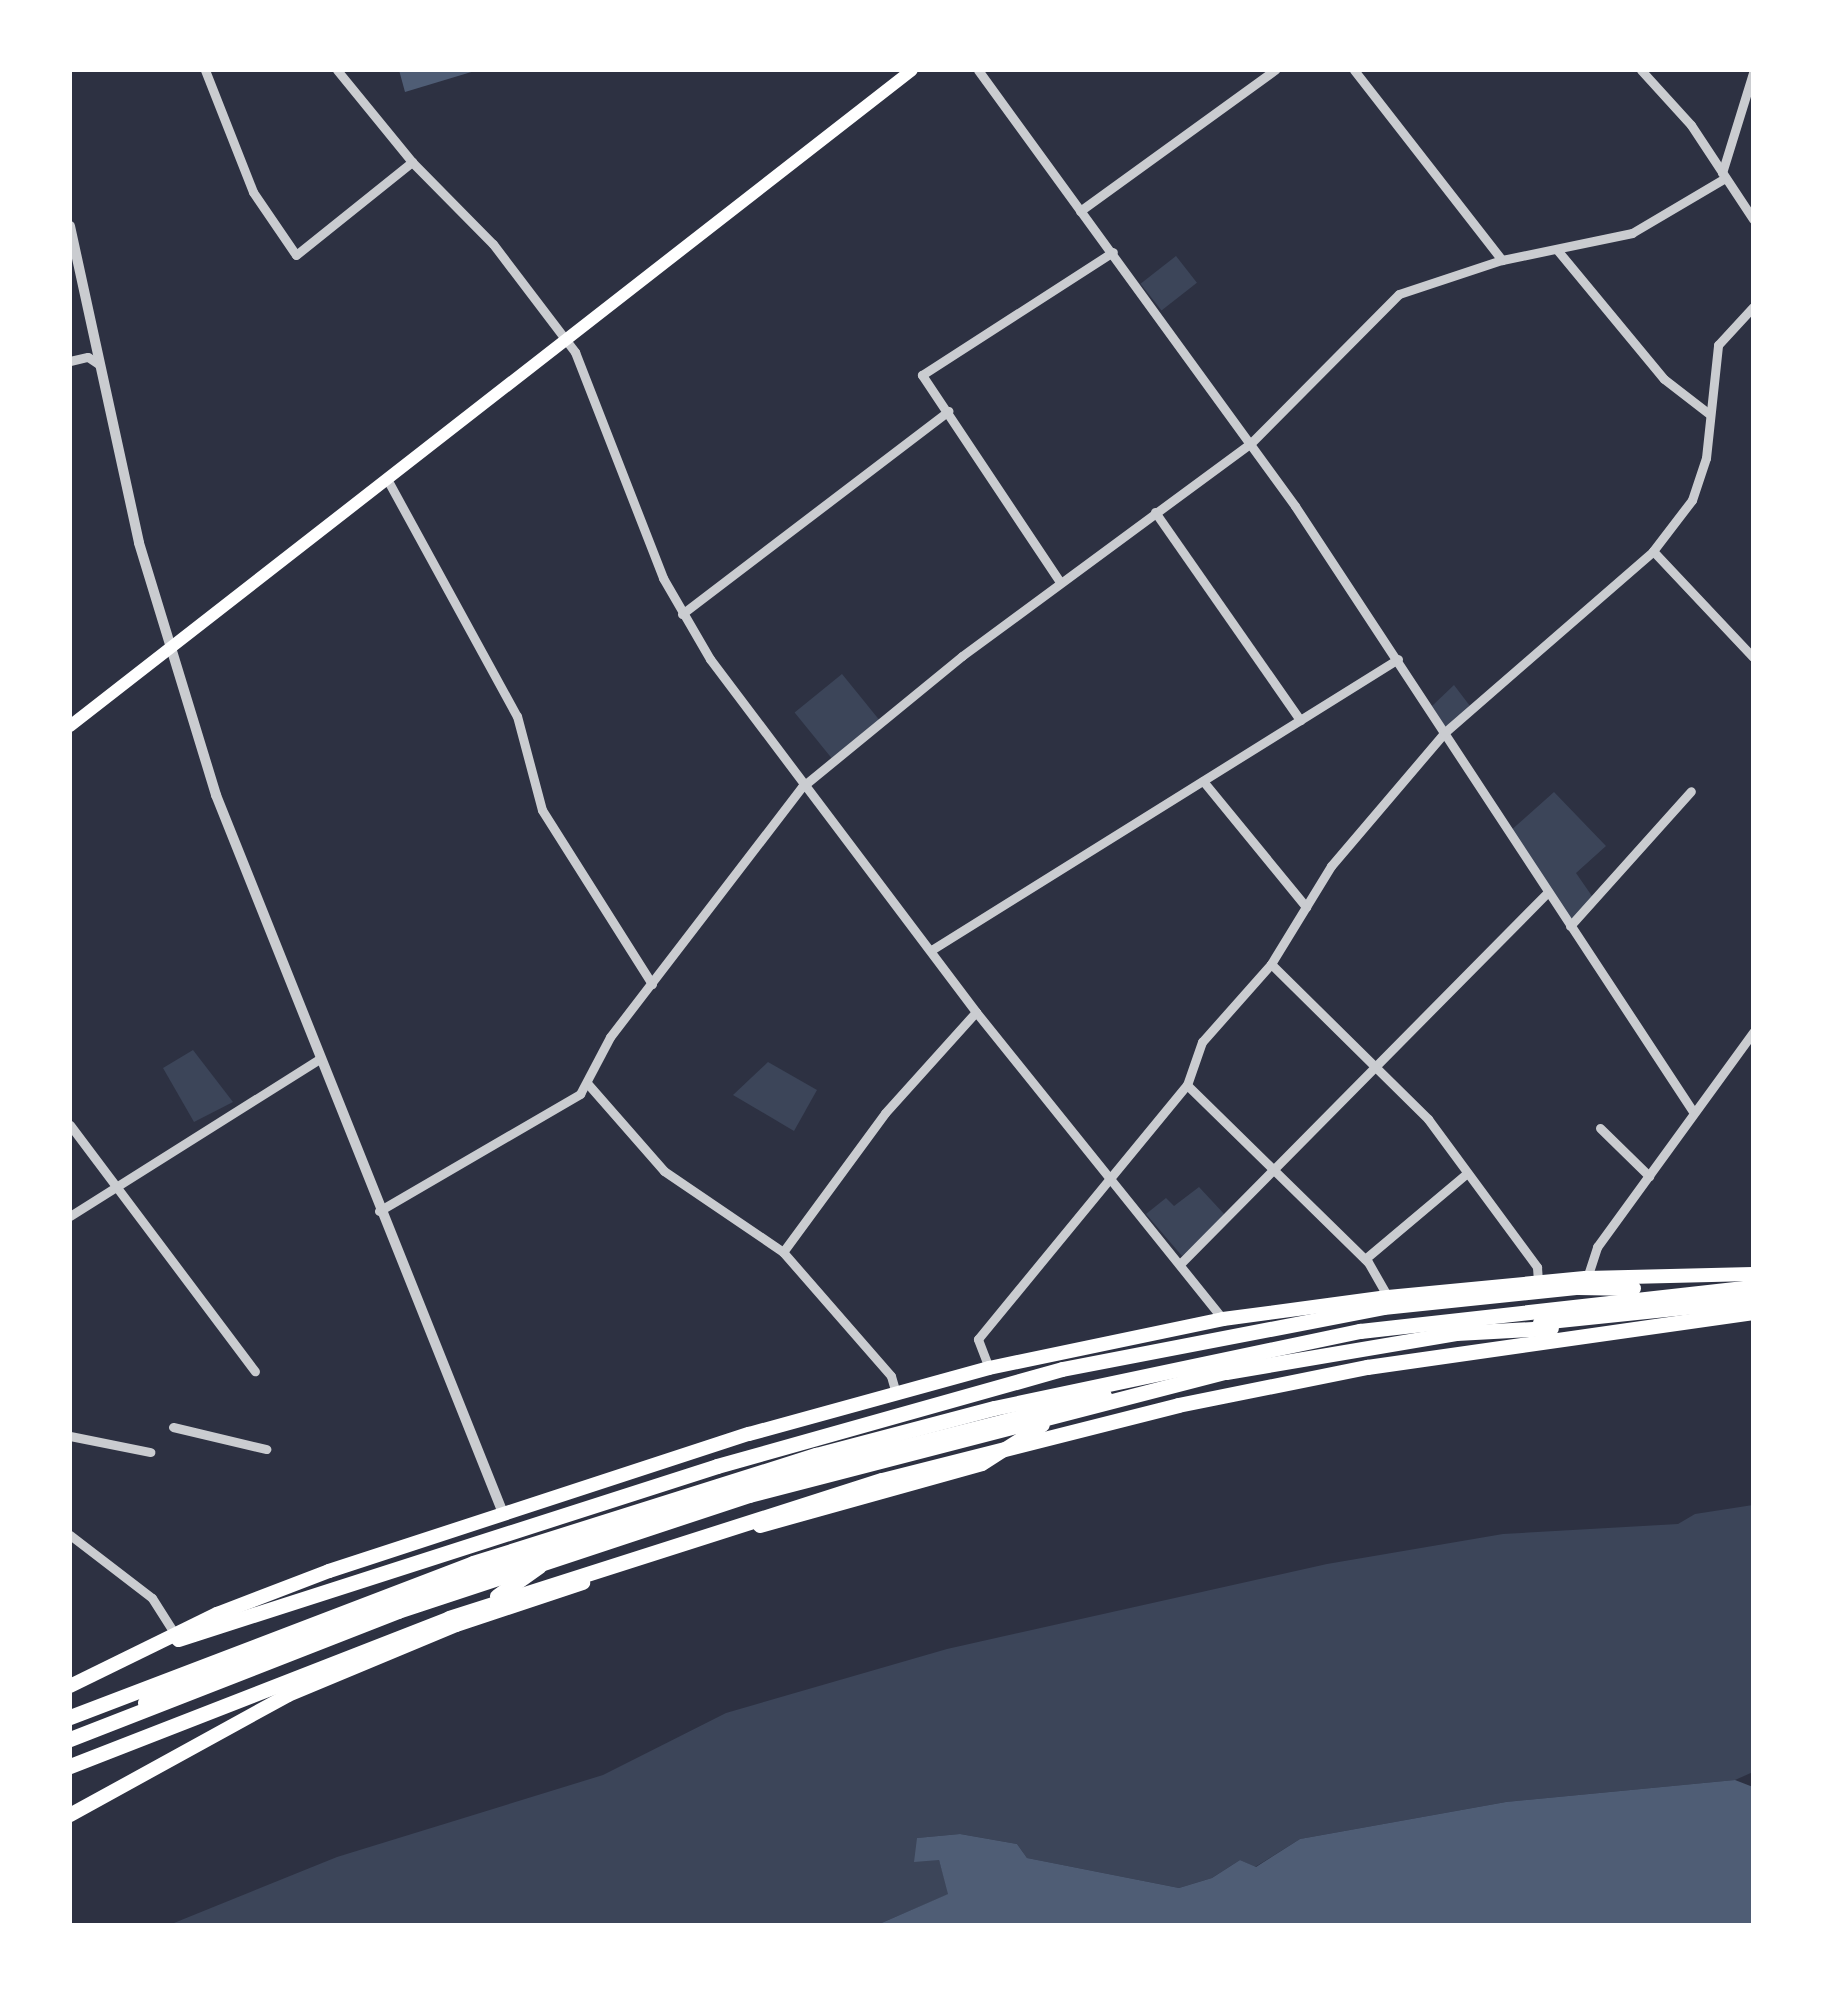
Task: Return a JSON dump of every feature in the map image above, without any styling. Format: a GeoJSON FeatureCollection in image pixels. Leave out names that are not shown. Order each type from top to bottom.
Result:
{"type":"FeatureCollection","features":[{"type":"Feature","properties":{"kind":"highway"},"geometry":{"type":"LineString","coordinates":[[178,1639],[717,1466],[981,1388],[1137,1352],[1267,1324],[1471,1296],[1578,1287],[1702,1290]]}},
{"type":"Feature","properties":{"kind":"highway"},"geometry":{"type":"LineString","coordinates":[[70,1716],[472,1563],[816,1455],[976,1413],[1360,1331],[1753,1287]]}},
{"type":"Feature","properties":{"kind":"highway"},"geometry":{"type":"LineString","coordinates":[[70,1738],[554,1556],[1010,1423],[1368,1346],[1456,1333],[1645,1323],[1753,1312]]}},
{"type":"Feature","properties":{"kind":"highway"},"geometry":{"type":"LineString","coordinates":[[70,1766],[449,1618],[882,1480],[1214,1398],[1645,1323]]}},
{"type":"Feature","properties":{"kind":"highway"},"geometry":{"type":"LineString","coordinates":[[456,1625],[554,1556]]}},
{"type":"Feature","properties":{"kind":"main road"},"geometry":{"type":"LineString","coordinates":[[70,726],[912,70]]}},
{"type":"Feature","properties":{"kind":"main road"},"geometry":{"type":"LineString","coordinates":[[70,1686],[178,1639],[267,1594],[502,1513],[989,1368],[1224,1320],[1388,1297],[1538,1281],[1753,1274]]}},
{"type":"Feature","properties":{"kind":"main road"},"geometry":{"type":"LineString","coordinates":[[70,1738],[210,1673],[398,1602],[756,1484],[998,1420],[1208,1378],[1496,1329],[1753,1301]]}},
{"type":"Feature","properties":{"kind":"main road"},"geometry":{"type":"LineString","coordinates":[[70,1814],[288,1695],[456,1625],[760,1526],[982,1464],[1038,1426],[1208,1378]]}},
{"type":"Feature","properties":{"kind":"street"},"geometry":{"type":"LineString","coordinates":[[205,70],[253,192],[296,255],[412,162]]}},
{"type":"Feature","properties":{"kind":"street"},"geometry":{"type":"LineString","coordinates":[[337,70],[412,162],[493,244],[567,338],[682,614],[802,787],[933,949],[976,1012],[1224,1320]]}},
{"type":"Feature","properties":{"kind":"street"},"geometry":{"type":"LineString","coordinates":[[978,70],[1114,252],[1398,659],[1694,1112]]}},
{"type":"Feature","properties":{"kind":"street"},"geometry":{"type":"LineString","coordinates":[[1080,211],[1275,70]]}},
{"type":"Feature","properties":{"kind":"street"},"geometry":{"type":"LineString","coordinates":[[1354,70],[1502,260]]}},
{"type":"Feature","properties":{"kind":"street"},"geometry":{"type":"LineString","coordinates":[[1642,70],[1691,125],[1753,218]]}},
{"type":"Feature","properties":{"kind":"street"},"geometry":{"type":"LineString","coordinates":[[379,1211],[580,1094],[610,1038],[802,787],[1060,582],[1250,444],[1400,294],[1502,260],[1632,233],[1724,175],[1753,73]]}},
{"type":"Feature","properties":{"kind":"street"},"geometry":{"type":"LineString","coordinates":[[70,226],[169,650],[216,795],[502,1513]]}},
{"type":"Feature","properties":{"kind":"street"},"geometry":{"type":"LineString","coordinates":[[1558,251],[1664,378],[1708,413]]}},
{"type":"Feature","properties":{"kind":"street"},"geometry":{"type":"LineString","coordinates":[[1060,582],[922,374],[1114,252]]}},
{"type":"Feature","properties":{"kind":"street"},"geometry":{"type":"LineString","coordinates":[[989,1368],[978,1340],[1187,1085],[1202,1042],[1271,964],[1331,866],[1444,733],[1653,551],[1692,500],[1706,458],[1718,346],[1753,307]]}},
{"type":"Feature","properties":{"kind":"street"},"geometry":{"type":"LineString","coordinates":[[70,361],[88,357],[100,366]]}},
{"type":"Feature","properties":{"kind":"street"},"geometry":{"type":"LineString","coordinates":[[682,614],[948,412]]}},
{"type":"Feature","properties":{"kind":"street"},"geometry":{"type":"LineString","coordinates":[[387,479],[517,716],[542,810],[652,984]]}},
{"type":"Feature","properties":{"kind":"street"},"geometry":{"type":"LineString","coordinates":[[1155,512],[1300,720]]}},
{"type":"Feature","properties":{"kind":"street"},"geometry":{"type":"LineString","coordinates":[[1653,551],[1753,657]]}},
{"type":"Feature","properties":{"kind":"street"},"geometry":{"type":"LineString","coordinates":[[933,949],[1398,659]]}},
{"type":"Feature","properties":{"kind":"street"},"geometry":{"type":"LineString","coordinates":[[1203,781],[1306,907]]}},
{"type":"Feature","properties":{"kind":"street"},"geometry":{"type":"LineString","coordinates":[[1570,926],[1691,791]]}},
{"type":"Feature","properties":{"kind":"street"},"geometry":{"type":"LineString","coordinates":[[1181,1262],[1274,1174],[1548,892]]}},
{"type":"Feature","properties":{"kind":"street"},"geometry":{"type":"LineString","coordinates":[[1271,964],[1428,1119],[1537,1267],[1538,1281]]}},
{"type":"Feature","properties":{"kind":"street"},"geometry":{"type":"LineString","coordinates":[[783,1252],[885,1113],[976,1012]]}},
{"type":"Feature","properties":{"kind":"street"},"geometry":{"type":"LineString","coordinates":[[1587,1278],[1588,1261],[1753,1032]]}},
{"type":"Feature","properties":{"kind":"street"},"geometry":{"type":"LineString","coordinates":[[70,1216],[320,1059]]}},
{"type":"Feature","properties":{"kind":"street"},"geometry":{"type":"LineString","coordinates":[[587,1083],[664,1170],[783,1252],[891,1376],[896,1394]]}},
{"type":"Feature","properties":{"kind":"street"},"geometry":{"type":"LineString","coordinates":[[1187,1085],[1365,1259],[1388,1297]]}},
{"type":"Feature","properties":{"kind":"street"},"geometry":{"type":"LineString","coordinates":[[70,1125],[255,1371]]}},
{"type":"Feature","properties":{"kind":"street"},"geometry":{"type":"LineString","coordinates":[[1600,1128],[1648,1176]]}},
{"type":"Feature","properties":{"kind":"street"},"geometry":{"type":"LineString","coordinates":[[1365,1259],[1467,1173]]}},
{"type":"Feature","properties":{"kind":"street"},"geometry":{"type":"LineString","coordinates":[[173,1427],[266,1449]]}},
{"type":"Feature","properties":{"kind":"street"},"geometry":{"type":"LineString","coordinates":[[70,1436],[150,1452]]}},
{"type":"Feature","properties":{"kind":"street"},"geometry":{"type":"LineString","coordinates":[[70,1535],[152,1598],[178,1639]]}},
{"type":"Feature","properties":{"kind":"shaded area"},"geometry":{"type":"Polygon","coordinates":[[[399,70],[478,70],[405,92],[399,70]]]}},
{"type":"Feature","properties":{"kind":"shaded area"},"geometry":{"type":"Polygon","coordinates":[[[1176,256],[1197,283],[1161,310],[1141,284],[1176,256]]]}},
{"type":"Feature","properties":{"kind":"shaded area"},"geometry":{"type":"Polygon","coordinates":[[[842,674],[879,720],[832,758],[795,712],[842,674]]]}},
{"type":"Feature","properties":{"kind":"shaded area"},"geometry":{"type":"Polygon","coordinates":[[[1454,685],[1470,706],[1445,728],[1432,706],[1454,685]]]}},
{"type":"Feature","properties":{"kind":"shaded area"},"geometry":{"type":"Polygon","coordinates":[[[1554,792],[1606,846],[1576,873],[1594,899],[1571,924],[1509,832],[1554,792]]]}},
{"type":"Feature","properties":{"kind":"shaded area"},"geometry":{"type":"Polygon","coordinates":[[[193,1050],[233,1102],[194,1122],[163,1068],[193,1050]]]}},
{"type":"Feature","properties":{"kind":"shaded area"},"geometry":{"type":"Polygon","coordinates":[[[768,1062],[817,1090],[794,1131],[733,1095],[768,1062]]]}},
{"type":"Feature","properties":{"kind":"shaded area"},"geometry":{"type":"Polygon","coordinates":[[[1199,1187],[1226,1216],[1182,1256],[1146,1214],[1166,1198],[1174,1206],[1199,1187]]]}},
{"type":"Feature","properties":{"kind":"shaded area"},"geometry":{"type":"Polygon","coordinates":[[[1753,1505],[1753,1772],[1735,1780],[1506,1802],[1300,1839],[1255,1867],[1240,1860],[1212,1878],[1179,1888],[1027,1858],[1017,1844],[960,1834],[917,1838],[939,1860],[949,1894],[877,1925],[169,1925],[337,1857],[603,1775],[726,1713],[947,1649],[1327,1564],[1503,1534],[1678,1524],[1695,1514],[1753,1505]]]}},
{"type":"Feature","properties":{"kind":"shaded area"},"geometry":{"type":"Polygon","coordinates":[[[1735,1780],[1753,1787],[1753,1925],[877,1925],[948,1894],[939,1860],[914,1862],[917,1838],[960,1834],[1017,1844],[1027,1858],[1179,1888],[1212,1878],[1240,1860],[1256,1867],[1300,1839],[1506,1802],[1735,1780]]]}}]}
